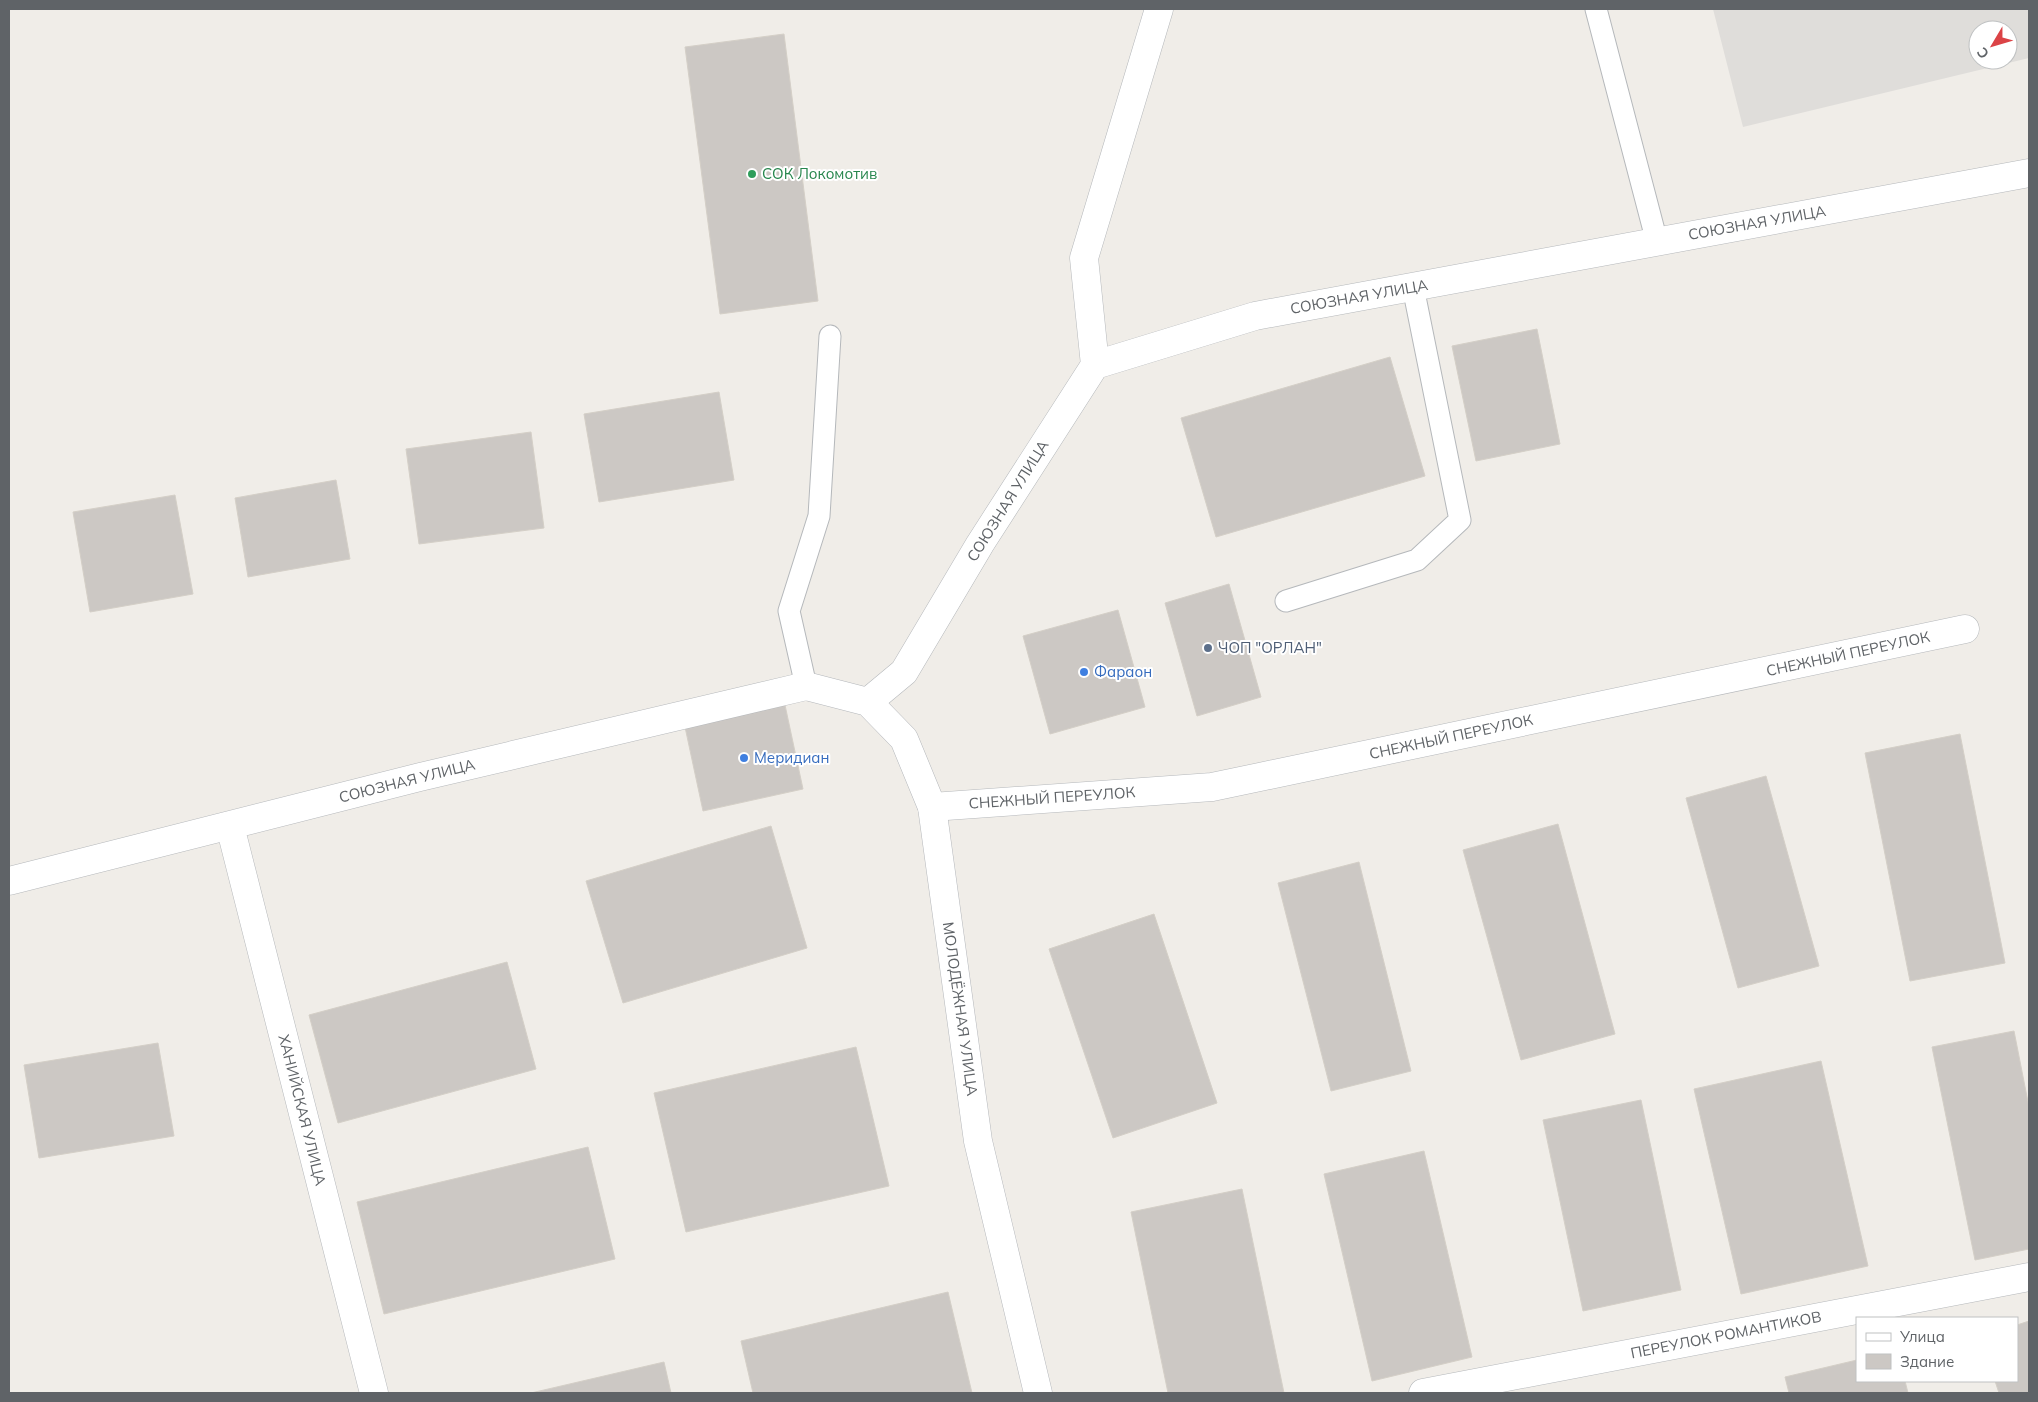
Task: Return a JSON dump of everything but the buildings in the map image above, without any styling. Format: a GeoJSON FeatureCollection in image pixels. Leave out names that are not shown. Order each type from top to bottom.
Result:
{"type":"FeatureCollection","features":[{"type":"Feature","properties":{"kind":"street"},"geometry":{"type":"LineString","coordinates":[[1095,365],[1084,258],[1159,9]]}},
{"type":"Feature","properties":{"kind":"street","name":"СОЮЗНАЯ УЛИЦА"},"geometry":{"type":"LineString","coordinates":[[868,702],[904,672],[980,544],[1095,365],[1255,316],[2029,174]]}},
{"type":"Feature","properties":{"kind":"street","name":"СНЕЖНЫЙ ПЕРЕУЛОК"},"geometry":{"type":"LineString","coordinates":[[932,806],[1212,787],[1965,629]]}},
{"type":"Feature","properties":{"kind":"street"},"geometry":{"type":"LineString","coordinates":[[806,686],[868,702]]}},
{"type":"Feature","properties":{"kind":"street","name":"СОЮЗНАЯ УЛИЦА"},"geometry":{"type":"LineString","coordinates":[[9,881],[420,777],[806,686]]}},
{"type":"Feature","properties":{"kind":"street","name":"МОЛОДЁЖНАЯ УЛИЦА"},"geometry":{"type":"LineString","coordinates":[[868,702],[904,740],[932,806],[978,1141],[1038,1393]]}},
{"type":"Feature","properties":{"kind":"street","name":"ХАНИЙСКАЯ УЛИЦА"},"geometry":{"type":"LineString","coordinates":[[230,826],[374,1393]]}},
{"type":"Feature","properties":{"kind":"street","name":"ПЕРЕУЛОК РОМАНТИКОВ"},"geometry":{"type":"LineString","coordinates":[[1423,1393],[2029,1277]]}},
{"type":"Feature","properties":{"kind":"lane"},"geometry":{"type":"LineString","coordinates":[[1596,9],[1657,242]]}},
{"type":"Feature","properties":{"kind":"lane"},"geometry":{"type":"LineString","coordinates":[[1286,601],[1417,560],[1460,520],[1413,287]]}},
{"type":"Feature","properties":{"kind":"lane"},"geometry":{"type":"LineString","coordinates":[[806,686],[789,611],[819,516],[830,336]]}},
{"type":"Feature","properties":{"kind":"shaded area"},"geometry":{"type":"Polygon","coordinates":[[[1713,9],[2029,9],[2029,58],[2018,61],[2018,20],[1968,20],[1968,70],[1979,70],[1743,127],[1713,9]]]}},
{"type":"Feature","properties":{"kind":"place","name":"СОК Локомотив"},"geometry":{"type":"Point","coordinates":[752,174]}},
{"type":"Feature","properties":{"kind":"place","name":"ЧОП \"ОРЛАН\""},"geometry":{"type":"Point","coordinates":[1208,648]}},
{"type":"Feature","properties":{"kind":"place","name":"Фараон"},"geometry":{"type":"Point","coordinates":[1084,672]}},
{"type":"Feature","properties":{"kind":"place","name":"Меридиан"},"geometry":{"type":"Point","coordinates":[744,758]}}]}
